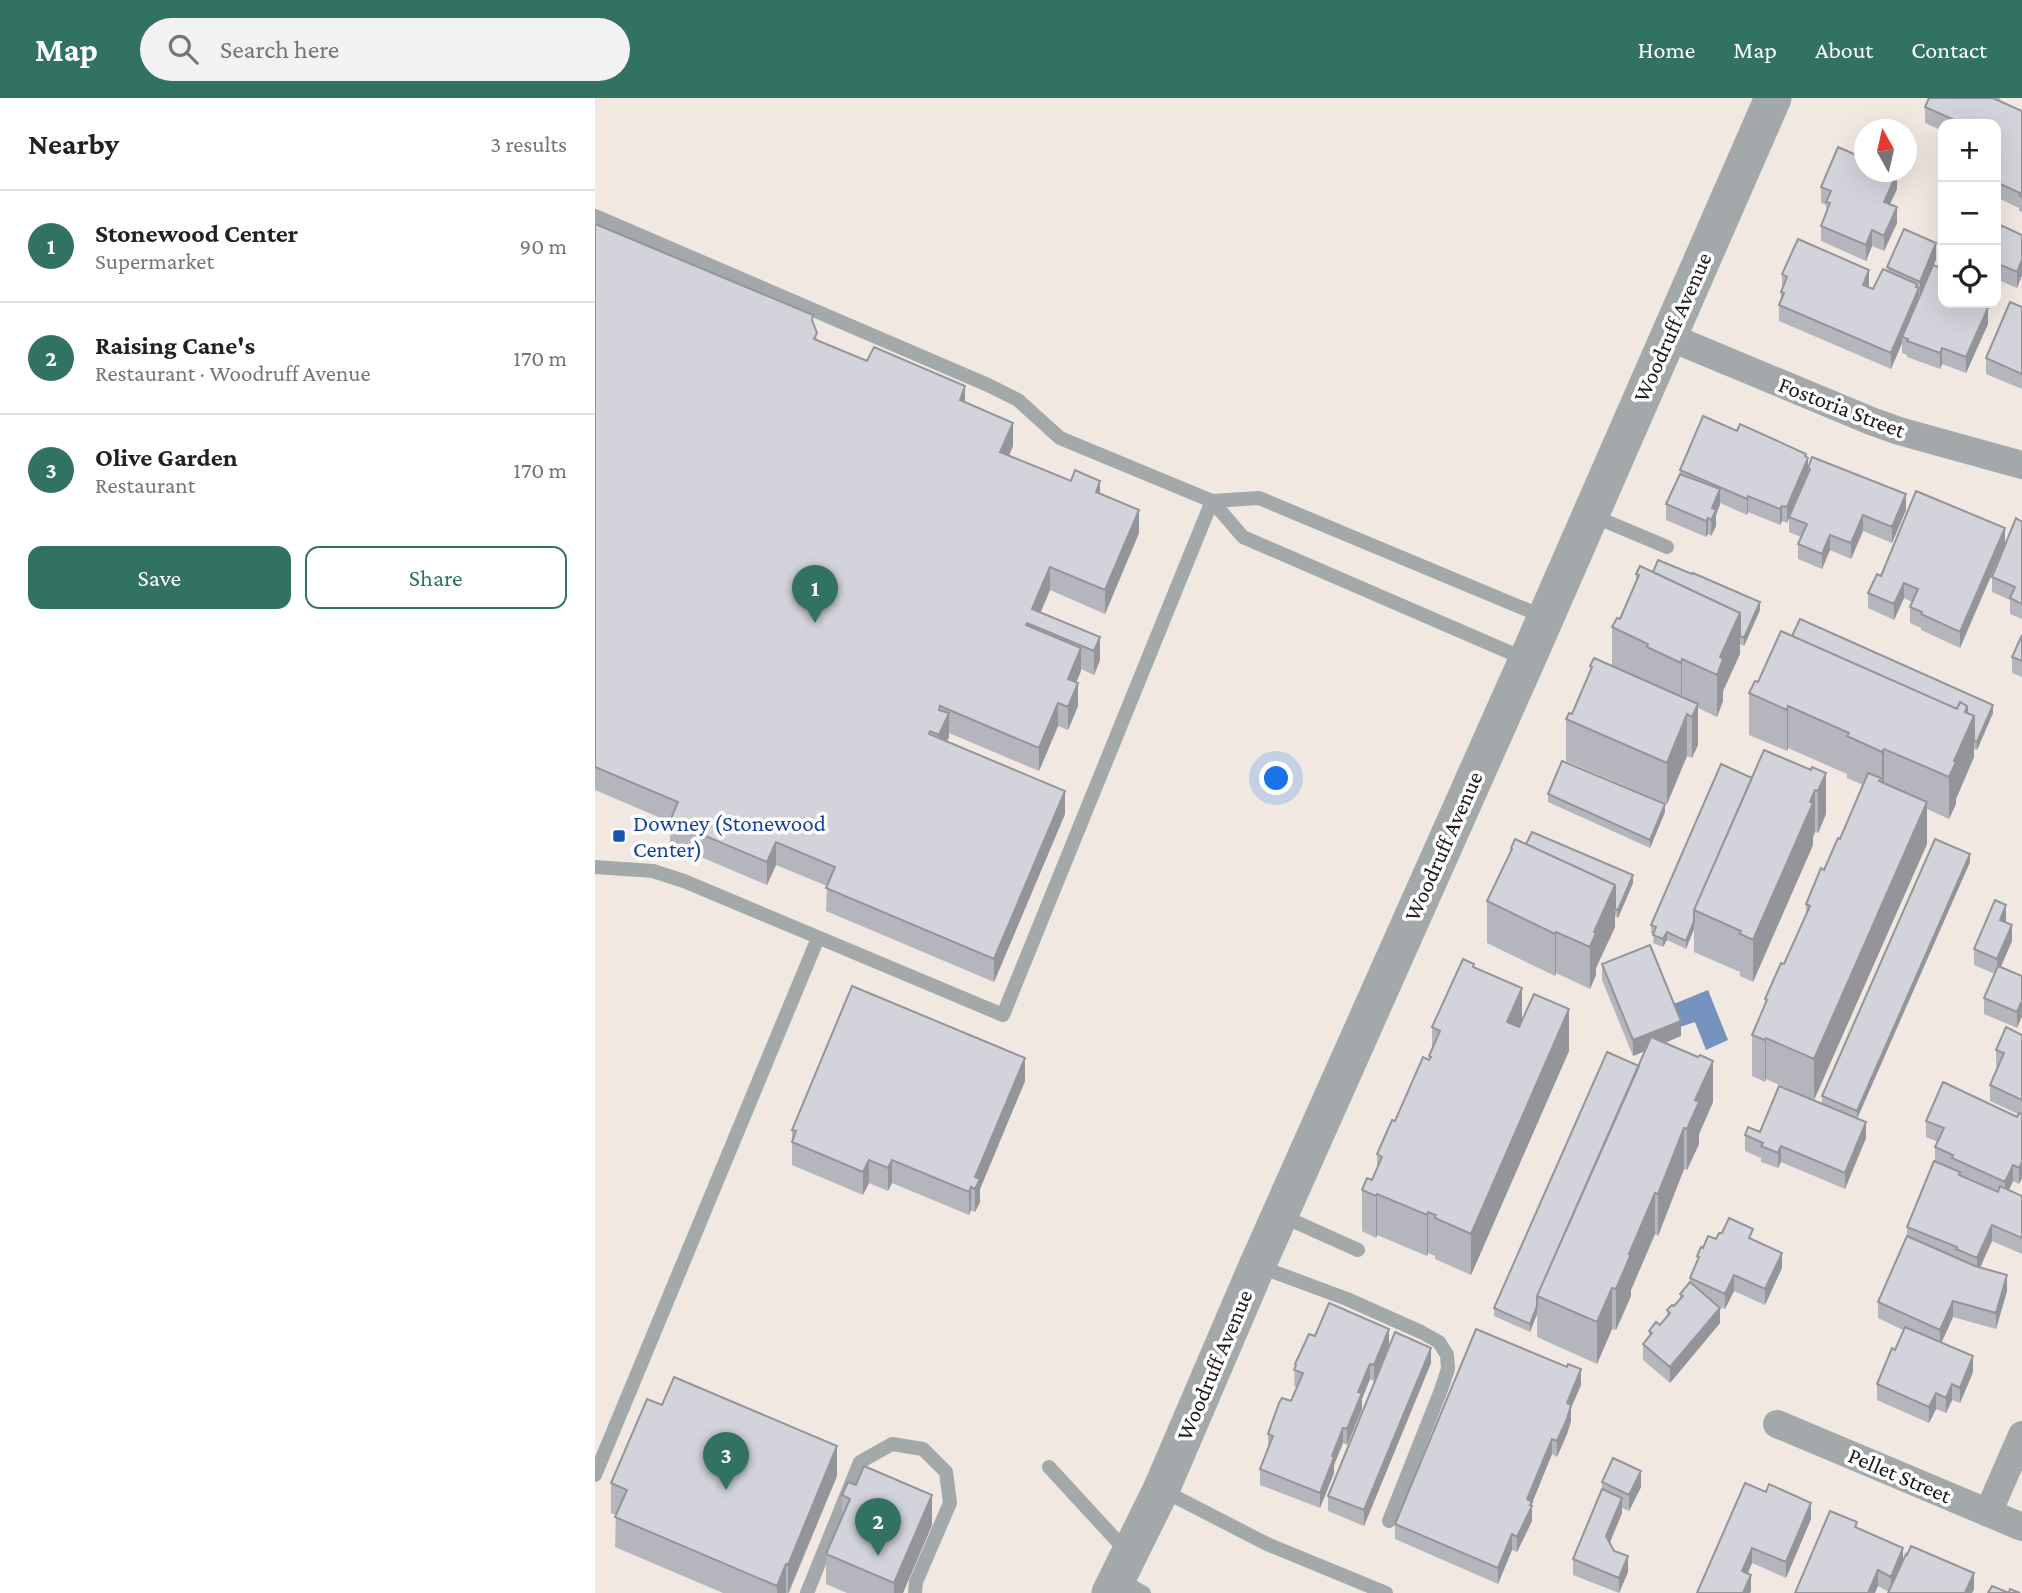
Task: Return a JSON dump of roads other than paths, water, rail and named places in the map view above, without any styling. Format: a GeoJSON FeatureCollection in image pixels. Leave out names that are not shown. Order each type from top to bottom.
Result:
{"type":"FeatureCollection","features":[{"type":"Feature","properties":{"kind":"street","name":"Woodruff Avenue"},"geometry":{"type":"LineString","coordinates":[[1125,1579],[1160,1490],[1279,1215],[1527,660],[1773,98]]}},
{"type":"Feature","properties":{"kind":"street","name":"Fostoria Street"},"geometry":{"type":"LineString","coordinates":[[1667,336],[1871,421],[2022,466]]}},
{"type":"Feature","properties":{"kind":"street","name":"Pellet Street"},"geometry":{"type":"LineString","coordinates":[[1777,1424],[2022,1527]]}},
{"type":"Feature","properties":{"kind":"street"},"geometry":{"type":"LineString","coordinates":[[1988,1513],[2022,1435]]}},
{"type":"Feature","properties":{"kind":"lane"},"geometry":{"type":"LineString","coordinates":[[595,216],[1019,400],[1060,438],[1212,501],[1259,498],[1545,618]]}},
{"type":"Feature","properties":{"kind":"lane"},"geometry":{"type":"LineString","coordinates":[[1212,501],[1243,537],[1527,660]]}},
{"type":"Feature","properties":{"kind":"lane"},"geometry":{"type":"LineString","coordinates":[[595,867],[653,871],[684,881],[1003,1015],[1212,501]]}},
{"type":"Feature","properties":{"kind":"lane"},"geometry":{"type":"LineString","coordinates":[[1591,515],[1667,547]]}},
{"type":"Feature","properties":{"kind":"lane"},"geometry":{"type":"LineString","coordinates":[[595,1475],[818,938]]}},
{"type":"Feature","properties":{"kind":"lane"},"geometry":{"type":"LineString","coordinates":[[1279,1215],[1359,1250]]}},
{"type":"Feature","properties":{"kind":"lane"},"geometry":{"type":"LineString","coordinates":[[1257,1266],[1421,1332],[1439,1342],[1447,1355],[1448,1369],[1441,1390],[1389,1521]]}},
{"type":"Feature","properties":{"kind":"lane"},"geometry":{"type":"LineString","coordinates":[[807,1593],[860,1462],[892,1444],[923,1449],[946,1472],[950,1503],[916,1582],[915,1593]]}},
{"type":"Feature","properties":{"kind":"lane"},"geometry":{"type":"LineString","coordinates":[[1049,1467],[1125,1579]]}},
{"type":"Feature","properties":{"kind":"lane"},"geometry":{"type":"LineString","coordinates":[[1160,1490],[1267,1544],[1386,1593]]}},
{"type":"Feature","properties":{"kind":"water"},"geometry":{"type":"Polygon","coordinates":[[[1708,990],[1728,1040],[1706,1050],[1695,1022],[1680,1027],[1671,1005],[1708,990]]]}},
{"type":"Feature","properties":{"kind":"place","name":"Stonewood Center"},"geometry":{"type":"Point","coordinates":[815,623]}},
{"type":"Feature","properties":{"kind":"place","name":"Downey (Stonewood Center)"},"geometry":{"type":"Point","coordinates":[619,836]}},
{"type":"Feature","properties":{"kind":"place","name":"Olive Garden"},"geometry":{"type":"Point","coordinates":[726,1490]}},
{"type":"Feature","properties":{"kind":"place","name":"Raising Cane's"},"geometry":{"type":"Point","coordinates":[878,1556]}}]}
